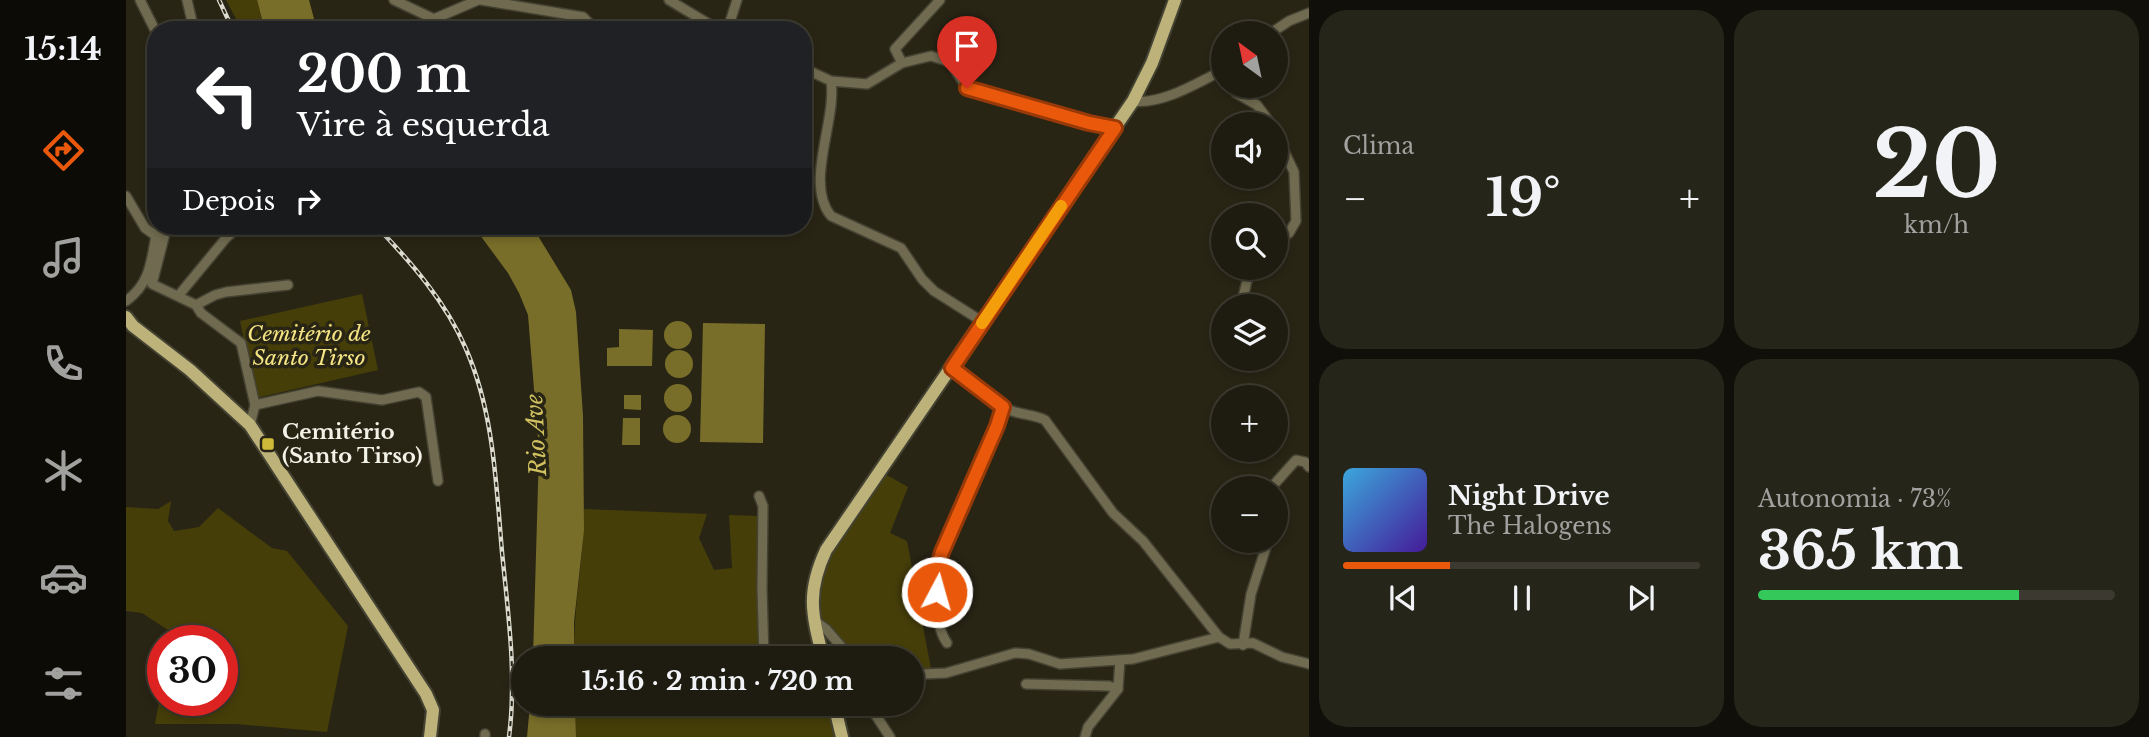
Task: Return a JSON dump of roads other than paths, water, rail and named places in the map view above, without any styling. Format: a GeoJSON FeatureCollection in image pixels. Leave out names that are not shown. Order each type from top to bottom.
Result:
{"type":"FeatureCollection","features":[{"type":"Feature","properties":{"kind":"main road"},"geometry":{"type":"LineString","coordinates":[[819,646],[812,593],[817,569],[826,550],[1133,101],[1152,63],[1175,0]]}},
{"type":"Feature","properties":{"kind":"main road"},"geometry":{"type":"LineString","coordinates":[[128,323],[190,369],[250,425],[426,694],[433,710],[430,737]]}},
{"type":"Feature","properties":{"kind":"main road"},"geometry":{"type":"LineString","coordinates":[[837,716],[842,737]]}},
{"type":"Feature","properties":{"kind":"street"},"geometry":{"type":"LineString","coordinates":[[140,0],[150,21]]}},
{"type":"Feature","properties":{"kind":"street"},"geometry":{"type":"LineString","coordinates":[[187,0],[192,21]]}},
{"type":"Feature","properties":{"kind":"street"},"geometry":{"type":"LineString","coordinates":[[394,0],[434,19],[485,0],[537,5],[583,17],[587,21]]}},
{"type":"Feature","properties":{"kind":"street"},"geometry":{"type":"LineString","coordinates":[[669,0],[704,21]]}},
{"type":"Feature","properties":{"kind":"street"},"geometry":{"type":"LineString","coordinates":[[731,21],[737,0]]}},
{"type":"Feature","properties":{"kind":"street"},"geometry":{"type":"LineString","coordinates":[[902,63],[895,49],[940,0]]}},
{"type":"Feature","properties":{"kind":"street"},"geometry":{"type":"LineString","coordinates":[[1288,22],[1309,13]]}},
{"type":"Feature","properties":{"kind":"street"},"geometry":{"type":"LineString","coordinates":[[812,72],[831,81],[867,84],[902,63],[931,56],[950,62],[967,88],[1115,128]]}},
{"type":"Feature","properties":{"kind":"street"},"geometry":{"type":"LineString","coordinates":[[1133,101],[1141,102],[1178,92],[1211,76]]}},
{"type":"Feature","properties":{"kind":"street"},"geometry":{"type":"LineString","coordinates":[[831,81],[832,98],[820,186],[824,207],[843,222],[901,248],[922,279],[934,291],[983,321]]}},
{"type":"Feature","properties":{"kind":"street"},"geometry":{"type":"LineString","coordinates":[[1245,98],[1257,105],[1261,112]]}},
{"type":"Feature","properties":{"kind":"street"},"geometry":{"type":"LineString","coordinates":[[1288,159],[1294,172],[1296,221],[1288,234]]}},
{"type":"Feature","properties":{"kind":"street"},"geometry":{"type":"LineString","coordinates":[[126,196],[147,228]]}},
{"type":"Feature","properties":{"kind":"street"},"geometry":{"type":"LineString","coordinates":[[126,301],[145,284],[156,235]]}},
{"type":"Feature","properties":{"kind":"street"},"geometry":{"type":"LineString","coordinates":[[165,235],[152,284],[196,305],[201,313],[241,343],[255,405],[250,425]]}},
{"type":"Feature","properties":{"kind":"street"},"geometry":{"type":"LineString","coordinates":[[179,295],[229,235]]}},
{"type":"Feature","properties":{"kind":"street"},"geometry":{"type":"LineString","coordinates":[[196,305],[226,292],[288,285]]}},
{"type":"Feature","properties":{"kind":"street"},"geometry":{"type":"LineString","coordinates":[[952,368],[1003,407],[1045,420],[1113,513],[1143,541],[1219,637],[1230,644],[1253,643],[1282,657],[1309,664]]}},
{"type":"Feature","properties":{"kind":"street"},"geometry":{"type":"LineString","coordinates":[[255,405],[318,391],[382,400],[419,392],[424,394],[438,481]]}},
{"type":"Feature","properties":{"kind":"street"},"geometry":{"type":"LineString","coordinates":[[947,643],[939,631],[936,572],[1003,407]]}},
{"type":"Feature","properties":{"kind":"street"},"geometry":{"type":"LineString","coordinates":[[1282,476],[1296,460],[1305,462],[1309,467]]}},
{"type":"Feature","properties":{"kind":"street"},"geometry":{"type":"LineString","coordinates":[[758,496],[763,506],[764,646]]}},
{"type":"Feature","properties":{"kind":"street"},"geometry":{"type":"LineString","coordinates":[[1243,645],[1251,594],[1264,553]]}},
{"type":"Feature","properties":{"kind":"street"},"geometry":{"type":"LineString","coordinates":[[814,620],[841,646]]}},
{"type":"Feature","properties":{"kind":"street"},"geometry":{"type":"LineString","coordinates":[[924,674],[946,673],[1015,653],[1029,654],[1060,664],[1133,659],[1219,637]]}},
{"type":"Feature","properties":{"kind":"street"},"geometry":{"type":"LineString","coordinates":[[1085,737],[1088,727],[1118,689],[1120,660]]}},
{"type":"Feature","properties":{"kind":"street"},"geometry":{"type":"LineString","coordinates":[[1026,684],[1109,686],[1118,689]]}},
{"type":"Feature","properties":{"kind":"street"},"geometry":{"type":"LineString","coordinates":[[878,716],[890,737]]}},
{"type":"Feature","properties":{"kind":"railway"},"geometry":{"type":"LineString","coordinates":[[219,0],[229,21]]}},
{"type":"Feature","properties":{"kind":"railway"},"geometry":{"type":"LineString","coordinates":[[384,235],[415,268],[448,315],[466,349],[483,398],[495,475],[509,621],[512,667],[509,737]]}},
{"type":"Feature","properties":{"kind":"place","name":"Cemitério (Santo Tirso)"},"geometry":{"type":"Point","coordinates":[268,444]}},
{"type":"Feature","properties":{"kind":"park label","name":"Cemitério de Santo Tirso"},"geometry":{"type":"Point","coordinates":[309,346]}},
{"type":"Feature","properties":{"kind":"water label","name":"Rio Ave"},"geometry":{"type":"Point","coordinates":[536,435]}}]}
